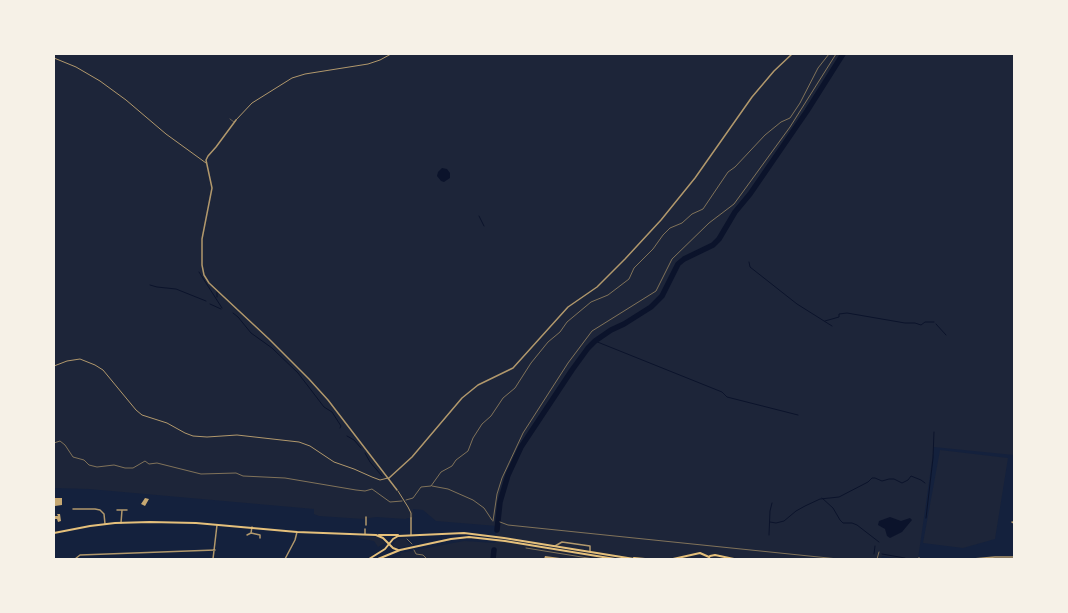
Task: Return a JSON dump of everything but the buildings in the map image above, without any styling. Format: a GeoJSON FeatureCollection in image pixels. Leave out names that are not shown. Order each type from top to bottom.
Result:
{"type":"FeatureCollection","features":[{"type":"Feature","properties":{"kind":"main road"},"geometry":{"type":"LineString","coordinates":[[54,532],[105,524],[150,522],[217,524],[297,532],[400,535],[472,534],[634,559]]}},
{"type":"Feature","properties":{"kind":"main road"},"geometry":{"type":"LineString","coordinates":[[376,534],[383,538],[394,549],[400,550]]}},
{"type":"Feature","properties":{"kind":"main road"},"geometry":{"type":"LineString","coordinates":[[369,559],[385,549],[394,538],[400,535]]}},
{"type":"Feature","properties":{"kind":"main road"},"geometry":{"type":"LineString","coordinates":[[378,559],[400,550],[451,539],[472,538],[504,541],[615,559]]}},
{"type":"Feature","properties":{"kind":"main road"},"geometry":{"type":"LineString","coordinates":[[673,559],[700,553],[708,558],[715,555],[734,559]]}},
{"type":"Feature","properties":{"kind":"main road"},"geometry":{"type":"LineString","coordinates":[[629,558],[645,559]]}},
{"type":"Feature","properties":{"kind":"street"},"geometry":{"type":"LineString","coordinates":[[391,54],[368,64],[306,74],[292,78],[252,103],[234,122],[208,156],[206,162],[212,188],[202,239],[202,265],[206,279],[309,378],[389,478],[411,513],[411,535]]}},
{"type":"Feature","properties":{"kind":"street"},"geometry":{"type":"LineString","coordinates":[[54,366],[67,361],[80,359],[95,365],[102,370],[142,415],[167,423],[186,434],[207,437],[237,435],[299,442],[310,446],[334,462],[354,468],[380,480],[389,478],[412,457],[462,398],[478,385],[513,368],[568,307],[597,286],[625,259],[661,220],[695,178],[757,92],[774,71],[792,54]]}},
{"type":"Feature","properties":{"kind":"street"},"geometry":{"type":"LineString","coordinates":[[54,58],[76,67],[100,81],[171,137],[206,162]]}},
{"type":"Feature","properties":{"kind":"street"},"geometry":{"type":"LineString","coordinates":[[73,510],[88,508],[100,510],[104,514],[105,524]]}},
{"type":"Feature","properties":{"kind":"street"},"geometry":{"type":"LineString","coordinates":[[117,510],[127,510]]}},
{"type":"Feature","properties":{"kind":"street"},"geometry":{"type":"LineString","coordinates":[[122,510],[122,523]]}},
{"type":"Feature","properties":{"kind":"street"},"geometry":{"type":"LineString","coordinates":[[366,517],[366,525]]}},
{"type":"Feature","properties":{"kind":"street"},"geometry":{"type":"LineString","coordinates":[[213,559],[217,524]]}},
{"type":"Feature","properties":{"kind":"street"},"geometry":{"type":"LineString","coordinates":[[251,534],[252,527]]}},
{"type":"Feature","properties":{"kind":"street"},"geometry":{"type":"LineString","coordinates":[[365,529],[365,534]]}},
{"type":"Feature","properties":{"kind":"street"},"geometry":{"type":"LineString","coordinates":[[285,559],[296,538],[297,532]]}},
{"type":"Feature","properties":{"kind":"street"},"geometry":{"type":"LineString","coordinates":[[247,535],[260,535],[260,538]]}},
{"type":"Feature","properties":{"kind":"street"},"geometry":{"type":"LineString","coordinates":[[555,546],[562,542],[590,546],[590,551]]}},
{"type":"Feature","properties":{"kind":"street"},"geometry":{"type":"LineString","coordinates":[[75,559],[80,555],[214,550]]}},
{"type":"Feature","properties":{"kind":"street"},"geometry":{"type":"LineString","coordinates":[[386,559],[388,554]]}},
{"type":"Feature","properties":{"kind":"street"},"geometry":{"type":"LineString","coordinates":[[974,559],[988,557],[1014,557]]}},
{"type":"Feature","properties":{"kind":"lane"},"geometry":{"type":"LineString","coordinates":[[230,119],[234,122]]}},
{"type":"Feature","properties":{"kind":"path"},"geometry":{"type":"LineString","coordinates":[[431,486],[441,472],[452,466],[456,460],[468,451],[473,438],[482,424],[491,416],[503,398],[515,388],[531,363],[548,342],[560,332],[567,322],[591,302],[608,295],[629,279],[634,268],[653,249],[663,235],[670,228],[682,223],[692,214],[703,209],[728,172],[736,166],[766,135],[782,122],[790,118],[800,104],[818,68],[829,54]]}},
{"type":"Feature","properties":{"kind":"path"},"geometry":{"type":"LineString","coordinates":[[54,443],[60,441],[65,445],[73,457],[84,460],[89,465],[98,467],[114,465],[125,468],[133,468],[145,461],[149,464],[157,463],[201,474],[236,473],[243,476],[285,478],[356,490],[365,491],[372,489],[390,502],[404,501],[413,498],[421,487],[431,486],[448,489],[473,500],[484,508],[493,521],[496,494],[523,433],[568,362],[592,331],[656,291],[672,259],[709,223],[734,204],[790,127],[836,54]]}},
{"type":"Feature","properties":{"kind":"path"},"geometry":{"type":"LineString","coordinates":[[500,522],[508,525],[838,559]]}},
{"type":"Feature","properties":{"kind":"path"},"geometry":{"type":"LineString","coordinates":[[407,538],[413,545]]}},
{"type":"Feature","properties":{"kind":"path"},"geometry":{"type":"LineString","coordinates":[[521,546],[594,559]]}},
{"type":"Feature","properties":{"kind":"path"},"geometry":{"type":"LineString","coordinates":[[414,550],[416,554],[424,556],[427,559]]}},
{"type":"Feature","properties":{"kind":"path"},"geometry":{"type":"LineString","coordinates":[[877,559],[879,552]]}},
{"type":"Feature","properties":{"kind":"shaded area"},"geometry":{"type":"Polygon","coordinates":[[[54,54],[1014,54],[1014,455],[934,447],[918,559],[901,559],[882,556],[881,559],[391,559],[401,555],[400,553],[464,541],[495,543],[497,526],[436,521],[423,510],[413,509],[413,518],[376,517],[364,519],[319,516],[314,514],[314,509],[89,489],[54,488],[54,54]]]}},
{"type":"Feature","properties":{"kind":"shaded area"},"geometry":{"type":"Polygon","coordinates":[[[442,168],[447,169],[450,173],[450,178],[444,182],[437,176],[438,172],[442,168]]]}},
{"type":"Feature","properties":{"kind":"shaded area"},"geometry":{"type":"Polygon","coordinates":[[[940,450],[1008,458],[995,539],[963,548],[923,543],[940,450]]]}},
{"type":"Feature","properties":{"kind":"shaded area"},"geometry":{"type":"Polygon","coordinates":[[[890,517],[901,521],[910,518],[912,520],[902,532],[890,538],[887,536],[885,529],[878,525],[879,521],[890,517]]]}},
{"type":"Feature","properties":{"kind":"shaded area"},"geometry":{"type":"Polygon","coordinates":[[[359,537],[378,537],[385,543],[378,547],[374,541],[359,537]]]}},
{"type":"Feature","properties":{"kind":"shaded area"},"geometry":{"type":"Polygon","coordinates":[[[405,538],[409,544],[412,545],[398,548],[394,547],[393,544],[396,540],[405,538]]]}},
{"type":"Feature","properties":{"kind":"waterway"},"geometry":{"type":"LineString","coordinates":[[497,530],[500,502],[508,475],[521,447],[572,370],[595,341],[651,307],[662,296],[678,264],[684,259],[713,245],[719,239],[735,212],[750,194],[807,111],[843,54]]}},
{"type":"Feature","properties":{"kind":"waterway"},"geometry":{"type":"LineString","coordinates":[[479,216],[484,226]]}},
{"type":"Feature","properties":{"kind":"waterway"},"geometry":{"type":"LineString","coordinates":[[749,262],[750,267],[797,304],[832,326]]}},
{"type":"Feature","properties":{"kind":"waterway"},"geometry":{"type":"LineString","coordinates":[[199,272],[222,308]]}},
{"type":"Feature","properties":{"kind":"waterway"},"geometry":{"type":"LineString","coordinates":[[150,285],[176,289],[206,301]]}},
{"type":"Feature","properties":{"kind":"waterway"},"geometry":{"type":"LineString","coordinates":[[217,292],[217,297]]}},
{"type":"Feature","properties":{"kind":"waterway"},"geometry":{"type":"LineString","coordinates":[[210,304],[221,309]]}},
{"type":"Feature","properties":{"kind":"waterway"},"geometry":{"type":"LineString","coordinates":[[233,313],[251,333],[272,348],[298,373],[324,407],[332,412],[341,426],[340,428]]}},
{"type":"Feature","properties":{"kind":"waterway"},"geometry":{"type":"LineString","coordinates":[[825,321],[839,317],[839,314],[847,313],[921,325],[925,322],[934,322]]}},
{"type":"Feature","properties":{"kind":"waterway"},"geometry":{"type":"LineString","coordinates":[[936,324],[946,335]]}},
{"type":"Feature","properties":{"kind":"waterway"},"geometry":{"type":"LineString","coordinates":[[595,341],[722,392],[727,397],[798,415]]}},
{"type":"Feature","properties":{"kind":"waterway"},"geometry":{"type":"LineString","coordinates":[[926,518],[933,458],[934,432]]}},
{"type":"Feature","properties":{"kind":"waterway"},"geometry":{"type":"LineString","coordinates":[[347,436],[354,440],[361,448]]}},
{"type":"Feature","properties":{"kind":"waterway"},"geometry":{"type":"LineString","coordinates":[[365,453],[370,462],[382,476]]}},
{"type":"Feature","properties":{"kind":"waterway"},"geometry":{"type":"LineString","coordinates":[[770,522],[776,523],[784,521],[805,506],[820,499],[839,497],[868,482],[872,478],[882,481],[894,479],[902,483],[908,480],[911,476],[925,483]]}},
{"type":"Feature","properties":{"kind":"waterway"},"geometry":{"type":"LineString","coordinates":[[822,498],[833,508],[843,523],[852,523],[857,525],[879,542]]}},
{"type":"Feature","properties":{"kind":"waterway"},"geometry":{"type":"LineString","coordinates":[[769,535],[770,511],[772,503]]}},
{"type":"Feature","properties":{"kind":"waterway"},"geometry":{"type":"LineString","coordinates":[[874,554],[875,546]]}},
{"type":"Feature","properties":{"kind":"waterway"},"geometry":{"type":"LineString","coordinates":[[493,559],[494,550]]}},
{"type":"Feature","properties":{"kind":"waterway"},"geometry":{"type":"LineString","coordinates":[[882,554],[905,558]]}}]}
